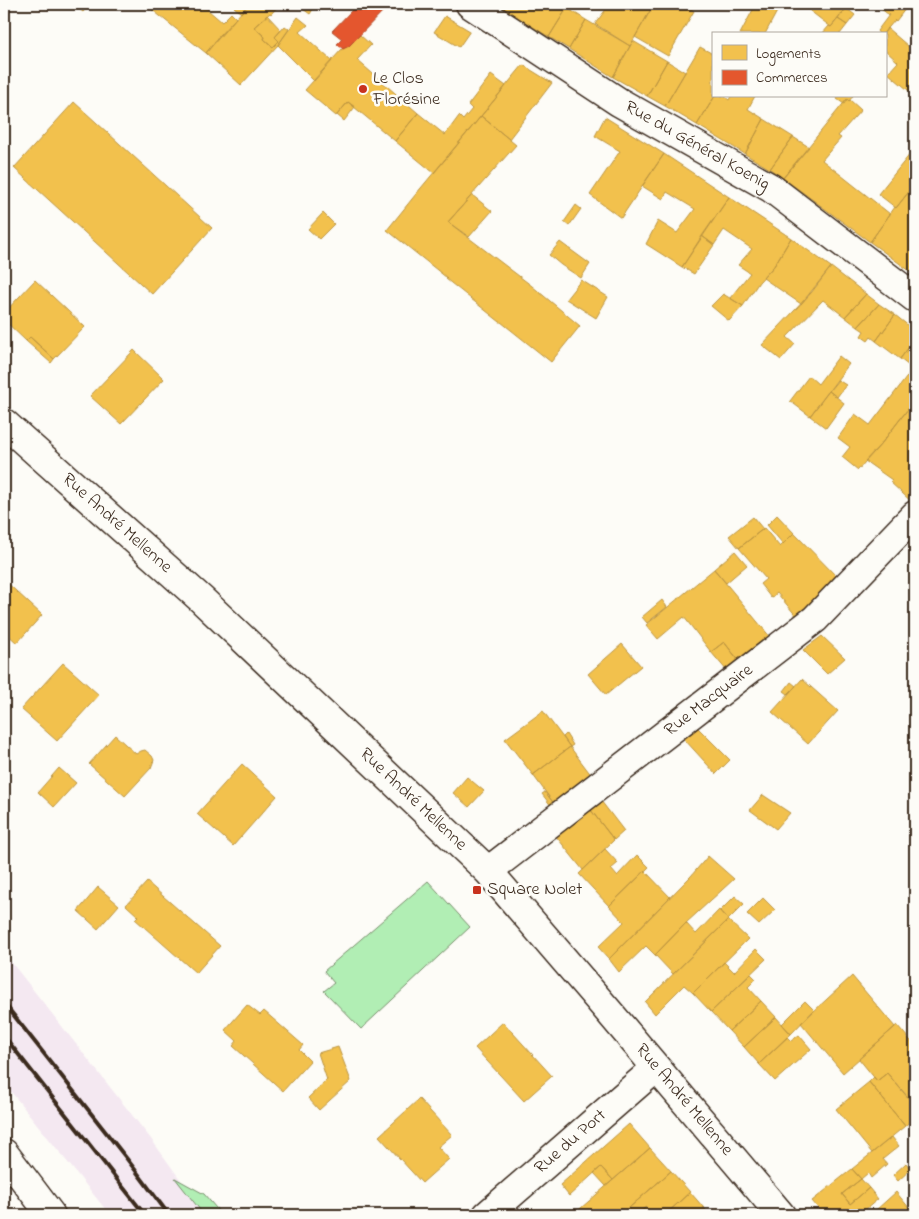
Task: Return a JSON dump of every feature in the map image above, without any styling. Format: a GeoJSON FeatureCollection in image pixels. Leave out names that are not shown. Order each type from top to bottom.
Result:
{"type":"FeatureCollection","features":[{"type":"Feature","properties":{"kind":"street","name":"Rue du Général Koenig"},"geometry":{"type":"LineString","coordinates":[[470,4],[619,102],[771,188],[915,298]]}},
{"type":"Feature","properties":{"kind":"street","name":"Rue André Mellenne"},"geometry":{"type":"LineString","coordinates":[[4,423],[201,599],[488,871],[781,1215]]}},
{"type":"Feature","properties":{"kind":"street","name":"Rue Macquaire"},"geometry":{"type":"LineString","coordinates":[[488,871],[815,619],[915,515]]}},
{"type":"Feature","properties":{"kind":"street","name":"Rue du Port"},"geometry":{"type":"LineString","coordinates":[[487,1215],[656,1068]]}},
{"type":"Feature","properties":{"kind":"street"},"geometry":{"type":"LineString","coordinates":[[4,1153],[51,1215]]}},
{"type":"Feature","properties":{"kind":"shaded area"},"geometry":{"type":"Polygon","coordinates":[[[4,953],[151,1139],[206,1215],[110,1215],[4,1083],[4,953]]]}},
{"type":"Feature","properties":{"kind":"green space"},"geometry":{"type":"Polygon","coordinates":[[[428,881],[470,927],[361,1029],[324,991],[334,983],[324,971],[428,881]]]}},
{"type":"Feature","properties":{"kind":"green space"},"geometry":{"type":"Polygon","coordinates":[[[175,1178],[204,1194],[222,1215],[204,1215],[175,1178]]]}},
{"type":"Feature","properties":{"kind":"building: Logements"},"geometry":{"type":"Polygon","coordinates":[[[73,4],[90,4],[83,12],[73,4]]]}},
{"type":"Feature","properties":{"kind":"building: Logements"},"geometry":{"type":"Polygon","coordinates":[[[145,4],[201,4],[222,22],[231,13],[236,18],[206,53],[145,4]]]}},
{"type":"Feature","properties":{"kind":"building: Logements"},"geometry":{"type":"Polygon","coordinates":[[[238,4],[249,4],[241,13],[234,7],[238,4]]]}},
{"type":"Feature","properties":{"kind":"building: Logements"},"geometry":{"type":"Polygon","coordinates":[[[249,4],[280,4],[271,14],[254,27],[273,47],[279,41],[275,37],[285,26],[289,29],[278,45],[241,85],[206,53],[249,4]]]}},
{"type":"Feature","properties":{"kind":"building: Logements"},"geometry":{"type":"Polygon","coordinates":[[[497,4],[561,4],[567,8],[549,37],[497,4]]]}},
{"type":"Feature","properties":{"kind":"building: Logements"},"geometry":{"type":"Polygon","coordinates":[[[610,4],[654,4],[630,46],[595,24],[610,4]]]}},
{"type":"Feature","properties":{"kind":"building: Logements"},"geometry":{"type":"Polygon","coordinates":[[[654,4],[682,4],[694,11],[668,56],[635,37],[654,4]]]}},
{"type":"Feature","properties":{"kind":"building: Logements"},"geometry":{"type":"Polygon","coordinates":[[[756,4],[781,4],[766,32],[741,32],[756,4]]]}},
{"type":"Feature","properties":{"kind":"building: Logements"},"geometry":{"type":"Polygon","coordinates":[[[801,4],[850,4],[831,27],[801,4]]]}},
{"type":"Feature","properties":{"kind":"building: Logements"},"geometry":{"type":"Polygon","coordinates":[[[875,4],[909,4],[885,32],[878,32],[889,15],[875,4]]]}},
{"type":"Feature","properties":{"kind":"building: Logements"},"geometry":{"type":"Polygon","coordinates":[[[307,5],[313,9],[310,14],[303,9],[307,5]]]}},
{"type":"Feature","properties":{"kind":"building: Logements"},"geometry":{"type":"Polygon","coordinates":[[[567,8],[586,20],[569,49],[549,37],[567,8]]]}},
{"type":"Feature","properties":{"kind":"building: Logements"},"geometry":{"type":"Polygon","coordinates":[[[846,8],[855,15],[847,25],[838,19],[846,8]]]}},
{"type":"Feature","properties":{"kind":"building: Logements"},"geometry":{"type":"Polygon","coordinates":[[[267,15],[281,30],[275,37],[279,41],[273,47],[254,27],[267,15]]]}},
{"type":"Feature","properties":{"kind":"building: Logements"},"geometry":{"type":"Polygon","coordinates":[[[445,16],[470,31],[459,47],[434,32],[445,16]]]}},
{"type":"Feature","properties":{"kind":"building: Logements"},"geometry":{"type":"Polygon","coordinates":[[[298,17],[308,25],[300,32],[332,61],[314,81],[278,45],[298,17]]]}},
{"type":"Feature","properties":{"kind":"building: Logements"},"geometry":{"type":"Polygon","coordinates":[[[838,19],[847,25],[842,32],[824,32],[829,26],[831,27],[838,19]]]}},
{"type":"Feature","properties":{"kind":"building: Logements"},"geometry":{"type":"Polygon","coordinates":[[[586,20],[630,46],[613,77],[569,49],[586,20]]]}},
{"type":"Feature","properties":{"kind":"building: Logements"},"geometry":{"type":"Polygon","coordinates":[[[887,28],[915,52],[915,96],[888,73],[898,62],[886,51],[886,32],[884,32],[887,28]]]}},
{"type":"Feature","properties":{"kind":"building: Logements"},"geometry":{"type":"Polygon","coordinates":[[[360,35],[371,45],[357,60],[418,113],[395,141],[348,102],[336,116],[305,90],[342,49],[349,46],[360,35]]]}},
{"type":"Feature","properties":{"kind":"building: Logements"},"geometry":{"type":"Polygon","coordinates":[[[633,41],[667,61],[647,96],[613,77],[633,41]]]}},
{"type":"Feature","properties":{"kind":"building: Logements"},"geometry":{"type":"Polygon","coordinates":[[[700,47],[712,53],[712,98],[714,98],[697,125],[665,106],[700,47]]]}},
{"type":"Feature","properties":{"kind":"building: Logements"},"geometry":{"type":"Polygon","coordinates":[[[667,61],[685,72],[665,106],[647,96],[667,61]]]}},
{"type":"Feature","properties":{"kind":"building: Logements"},"geometry":{"type":"Polygon","coordinates":[[[523,65],[552,83],[509,139],[481,116],[523,65]]]}},
{"type":"Feature","properties":{"kind":"building: Logements"},"geometry":{"type":"Polygon","coordinates":[[[491,75],[506,86],[434,173],[395,141],[418,113],[445,135],[459,116],[463,120],[472,109],[468,105],[491,75]]]}},
{"type":"Feature","properties":{"kind":"building: Logements"},"geometry":{"type":"Polygon","coordinates":[[[714,98],[726,98],[729,100],[730,98],[754,98],[748,109],[764,119],[745,154],[697,125],[714,98]]]}},
{"type":"Feature","properties":{"kind":"building: Logements"},"geometry":{"type":"Polygon","coordinates":[[[851,98],[849,101],[847,99],[844,104],[837,99],[851,98]]]}},
{"type":"Feature","properties":{"kind":"building: Logements"},"geometry":{"type":"Polygon","coordinates":[[[847,99],[861,110],[838,136],[841,138],[822,160],[890,214],[870,242],[783,178],[847,99]]]}},
{"type":"Feature","properties":{"kind":"building: Logements"},"geometry":{"type":"Polygon","coordinates":[[[74,102],[212,228],[152,294],[14,168],[74,102]]]}},
{"type":"Feature","properties":{"kind":"building: Logements"},"geometry":{"type":"Polygon","coordinates":[[[348,102],[355,107],[344,121],[337,115],[348,102]]]}},
{"type":"Feature","properties":{"kind":"building: Logements"},"geometry":{"type":"Polygon","coordinates":[[[481,116],[516,145],[448,222],[532,286],[580,326],[551,362],[387,230],[481,116]]]}},
{"type":"Feature","properties":{"kind":"building: Logements"},"geometry":{"type":"Polygon","coordinates":[[[605,117],[664,154],[621,218],[590,195],[620,151],[595,136],[605,117]]]}},
{"type":"Feature","properties":{"kind":"building: Logements"},"geometry":{"type":"Polygon","coordinates":[[[764,119],[793,137],[770,169],[745,154],[764,119]]]}},
{"type":"Feature","properties":{"kind":"building: Logements"},"geometry":{"type":"Polygon","coordinates":[[[793,137],[809,147],[783,178],[770,169],[793,137]]]}},
{"type":"Feature","properties":{"kind":"building: Logements"},"geometry":{"type":"Polygon","coordinates":[[[915,148],[915,184],[896,208],[878,194],[915,148]]]}},
{"type":"Feature","properties":{"kind":"building: Logements"},"geometry":{"type":"Polygon","coordinates":[[[664,154],[729,197],[682,267],[646,244],[658,221],[677,233],[695,209],[667,192],[663,199],[642,186],[664,154]]]}},
{"type":"Feature","properties":{"kind":"building: Logements"},"geometry":{"type":"Polygon","coordinates":[[[915,184],[914,274],[870,242],[895,207],[915,184]]]}},
{"type":"Feature","properties":{"kind":"building: Logements"},"geometry":{"type":"Polygon","coordinates":[[[472,195],[492,211],[469,237],[448,222],[472,195]]]}},
{"type":"Feature","properties":{"kind":"building: Logements"},"geometry":{"type":"Polygon","coordinates":[[[729,197],[791,238],[774,266],[759,282],[743,306],[730,298],[750,273],[738,265],[752,249],[724,230],[714,245],[702,236],[729,197]]]}},
{"type":"Feature","properties":{"kind":"building: Logements"},"geometry":{"type":"Polygon","coordinates":[[[576,205],[581,209],[569,226],[564,222],[576,205]]]}},
{"type":"Feature","properties":{"kind":"building: Logements"},"geometry":{"type":"Polygon","coordinates":[[[323,213],[334,224],[319,239],[308,229],[323,213]]]}},
{"type":"Feature","properties":{"kind":"building: Logements"},"geometry":{"type":"Polygon","coordinates":[[[702,236],[714,245],[694,274],[682,267],[702,236]]]}},
{"type":"Feature","properties":{"kind":"building: Logements"},"geometry":{"type":"Polygon","coordinates":[[[791,238],[831,267],[801,304],[763,278],[774,266],[791,238]]]}},
{"type":"Feature","properties":{"kind":"building: Logements"},"geometry":{"type":"Polygon","coordinates":[[[560,242],[590,264],[581,278],[549,255],[560,242]]]}},
{"type":"Feature","properties":{"kind":"building: Logements"},"geometry":{"type":"Polygon","coordinates":[[[831,267],[866,294],[845,317],[823,300],[787,337],[795,344],[781,360],[762,345],[811,293],[831,267]]]}},
{"type":"Feature","properties":{"kind":"building: Logements"},"geometry":{"type":"Polygon","coordinates":[[[35,280],[85,327],[54,359],[30,337],[26,341],[4,320],[4,313],[35,280]]]}},
{"type":"Feature","properties":{"kind":"building: Logements"},"geometry":{"type":"Polygon","coordinates":[[[581,280],[608,297],[596,318],[566,299],[581,280]]]}},
{"type":"Feature","properties":{"kind":"building: Logements"},"geometry":{"type":"Polygon","coordinates":[[[723,294],[743,306],[729,321],[711,306],[723,294]]]}},
{"type":"Feature","properties":{"kind":"building: Logements"},"geometry":{"type":"Polygon","coordinates":[[[866,294],[879,304],[858,327],[845,317],[866,294]]]}},
{"type":"Feature","properties":{"kind":"building: Logements"},"geometry":{"type":"Polygon","coordinates":[[[879,304],[895,315],[876,341],[871,337],[868,341],[861,336],[864,331],[858,327],[879,304]]]}},
{"type":"Feature","properties":{"kind":"building: Logements"},"geometry":{"type":"Polygon","coordinates":[[[895,315],[915,331],[915,339],[900,359],[876,341],[895,315]]]}},
{"type":"Feature","properties":{"kind":"building: Logements"},"geometry":{"type":"Polygon","coordinates":[[[30,337],[54,359],[51,363],[26,341],[30,337]]]}},
{"type":"Feature","properties":{"kind":"building: Logements"},"geometry":{"type":"Polygon","coordinates":[[[915,339],[915,400],[858,470],[842,457],[850,447],[838,438],[855,414],[870,425],[913,369],[900,359],[915,339]]]}},
{"type":"Feature","properties":{"kind":"building: Logements"},"geometry":{"type":"Polygon","coordinates":[[[134,350],[164,379],[121,424],[90,396],[134,350]]]}},
{"type":"Feature","properties":{"kind":"building: Logements"},"geometry":{"type":"Polygon","coordinates":[[[839,356],[849,364],[810,416],[790,401],[809,376],[818,384],[839,356]]]}},
{"type":"Feature","properties":{"kind":"building: Logements"},"geometry":{"type":"Polygon","coordinates":[[[838,380],[846,385],[837,397],[829,391],[838,380]]]}},
{"type":"Feature","properties":{"kind":"building: Logements"},"geometry":{"type":"Polygon","coordinates":[[[829,391],[844,403],[826,428],[810,416],[829,391]]]}},
{"type":"Feature","properties":{"kind":"building: Logements"},"geometry":{"type":"Polygon","coordinates":[[[915,400],[915,429],[913,432],[915,434],[914,504],[890,482],[892,480],[865,461],[881,444],[915,400]]]}},
{"type":"Feature","properties":{"kind":"building: Logements"},"geometry":{"type":"Polygon","coordinates":[[[777,515],[794,533],[783,544],[767,525],[777,515]]]}},
{"type":"Feature","properties":{"kind":"building: Logements"},"geometry":{"type":"Polygon","coordinates":[[[753,517],[763,529],[739,548],[729,536],[753,517]]]}},
{"type":"Feature","properties":{"kind":"building: Logements"},"geometry":{"type":"Polygon","coordinates":[[[764,528],[780,547],[794,533],[840,580],[798,618],[777,593],[771,598],[760,584],[766,579],[739,548],[764,528]]]}},
{"type":"Feature","properties":{"kind":"building: Logements"},"geometry":{"type":"Polygon","coordinates":[[[735,551],[747,565],[726,583],[714,569],[735,551]]]}},
{"type":"Feature","properties":{"kind":"building: Logements"},"geometry":{"type":"Polygon","coordinates":[[[714,569],[771,638],[740,662],[724,642],[711,652],[684,617],[658,639],[646,625],[714,569]]]}},
{"type":"Feature","properties":{"kind":"building: Logements"},"geometry":{"type":"Polygon","coordinates":[[[4,580],[42,615],[17,643],[4,631],[4,580]]]}},
{"type":"Feature","properties":{"kind":"building: Logements"},"geometry":{"type":"Polygon","coordinates":[[[662,600],[667,607],[647,623],[642,617],[662,600]]]}},
{"type":"Feature","properties":{"kind":"building: Logements"},"geometry":{"type":"Polygon","coordinates":[[[822,636],[845,658],[827,674],[803,650],[822,636]]]}},
{"type":"Feature","properties":{"kind":"building: Logements"},"geometry":{"type":"Polygon","coordinates":[[[724,642],[740,662],[727,671],[711,652],[724,642]]]}},
{"type":"Feature","properties":{"kind":"building: Logements"},"geometry":{"type":"Polygon","coordinates":[[[622,644],[641,666],[606,695],[588,674],[622,644]]]}},
{"type":"Feature","properties":{"kind":"building: Logements"},"geometry":{"type":"Polygon","coordinates":[[[63,663],[99,695],[57,741],[21,709],[63,663]]]}},
{"type":"Feature","properties":{"kind":"building: Logements"},"geometry":{"type":"Polygon","coordinates":[[[802,679],[838,711],[808,744],[772,712],[802,679]]]}},
{"type":"Feature","properties":{"kind":"building: Logements"},"geometry":{"type":"Polygon","coordinates":[[[791,682],[796,686],[788,694],[784,691],[791,682]]]}},
{"type":"Feature","properties":{"kind":"building: Logements"},"geometry":{"type":"Polygon","coordinates":[[[543,711],[570,747],[533,775],[505,739],[543,711]]]}},
{"type":"Feature","properties":{"kind":"building: Logements"},"geometry":{"type":"Polygon","coordinates":[[[698,728],[730,760],[716,774],[684,739],[698,728]]]}},
{"type":"Feature","properties":{"kind":"building: Logements"},"geometry":{"type":"Polygon","coordinates":[[[566,734],[573,745],[570,747],[563,737],[566,734]]]}},
{"type":"Feature","properties":{"kind":"building: Logements"},"geometry":{"type":"Polygon","coordinates":[[[115,735],[136,754],[145,750],[154,760],[151,768],[125,796],[89,764],[115,735]]]}},
{"type":"Feature","properties":{"kind":"building: Logements"},"geometry":{"type":"Polygon","coordinates":[[[570,747],[592,776],[555,805],[533,775],[570,747]]]}},
{"type":"Feature","properties":{"kind":"building: Logements"},"geometry":{"type":"Polygon","coordinates":[[[242,764],[277,796],[233,846],[197,814],[242,764]]]}},
{"type":"Feature","properties":{"kind":"building: Logements"},"geometry":{"type":"Polygon","coordinates":[[[59,768],[76,783],[54,807],[38,792],[59,768]]]}},
{"type":"Feature","properties":{"kind":"building: Logements"},"geometry":{"type":"Polygon","coordinates":[[[467,777],[484,791],[469,807],[453,793],[467,777]]]}},
{"type":"Feature","properties":{"kind":"building: Logements"},"geometry":{"type":"Polygon","coordinates":[[[545,792],[555,805],[552,807],[542,794],[545,792]]]}},
{"type":"Feature","properties":{"kind":"building: Logements"},"geometry":{"type":"Polygon","coordinates":[[[763,795],[790,813],[776,829],[750,810],[763,795]]]}},
{"type":"Feature","properties":{"kind":"building: Logements"},"geometry":{"type":"Polygon","coordinates":[[[601,801],[624,831],[614,840],[590,809],[601,801]]]}},
{"type":"Feature","properties":{"kind":"building: Logements"},"geometry":{"type":"Polygon","coordinates":[[[590,809],[614,840],[583,870],[555,835],[590,809]]]}},
{"type":"Feature","properties":{"kind":"building: Logements"},"geometry":{"type":"Polygon","coordinates":[[[605,849],[618,863],[611,869],[617,876],[637,855],[649,867],[609,906],[579,874],[605,849]]]}},
{"type":"Feature","properties":{"kind":"building: Logements"},"geometry":{"type":"Polygon","coordinates":[[[708,856],[734,879],[686,923],[655,955],[646,946],[619,972],[609,959],[691,876],[708,856]]]}},
{"type":"Feature","properties":{"kind":"building: Logements"},"geometry":{"type":"Polygon","coordinates":[[[645,871],[670,897],[609,959],[598,947],[624,922],[609,906],[645,871]]]}},
{"type":"Feature","properties":{"kind":"building: Logements"},"geometry":{"type":"Polygon","coordinates":[[[147,882],[220,946],[196,973],[135,919],[138,916],[126,905],[147,882]]]}},
{"type":"Feature","properties":{"kind":"building: Logements"},"geometry":{"type":"Polygon","coordinates":[[[98,887],[119,905],[98,929],[78,911],[98,887]]]}},
{"type":"Feature","properties":{"kind":"building: Logements"},"geometry":{"type":"Polygon","coordinates":[[[735,896],[744,904],[728,920],[720,911],[735,896]]]}},
{"type":"Feature","properties":{"kind":"building: Logements"},"geometry":{"type":"Polygon","coordinates":[[[763,898],[775,910],[759,925],[747,914],[763,898]]]}},
{"type":"Feature","properties":{"kind":"building: Logements"},"geometry":{"type":"Polygon","coordinates":[[[719,910],[728,920],[673,974],[655,955],[686,923],[696,934],[719,910]]]}},
{"type":"Feature","properties":{"kind":"building: Logements"},"geometry":{"type":"Polygon","coordinates":[[[728,920],[748,939],[693,993],[684,985],[655,1014],[645,1002],[728,920]]]}},
{"type":"Feature","properties":{"kind":"building: Logements"},"geometry":{"type":"Polygon","coordinates":[[[756,949],[766,959],[711,1012],[693,993],[724,962],[734,972],[756,949]]]}},
{"type":"Feature","properties":{"kind":"building: Logements"},"geometry":{"type":"Polygon","coordinates":[[[751,974],[756,979],[748,987],[761,1001],[729,1031],[711,1012],[751,974]]]}},
{"type":"Feature","properties":{"kind":"building: Logements"},"geometry":{"type":"Polygon","coordinates":[[[852,976],[895,1027],[843,1073],[801,1023],[852,976]]]}},
{"type":"Feature","properties":{"kind":"building: Logements"},"geometry":{"type":"Polygon","coordinates":[[[761,1001],[776,1017],[744,1047],[729,1031],[761,1001]]]}},
{"type":"Feature","properties":{"kind":"building: Logements"},"geometry":{"type":"Polygon","coordinates":[[[805,1001],[814,1010],[791,1034],[782,1024],[805,1001]]]}},
{"type":"Feature","properties":{"kind":"building: Logements"},"geometry":{"type":"Polygon","coordinates":[[[247,1005],[260,1015],[264,1011],[303,1045],[299,1050],[310,1061],[283,1091],[233,1046],[237,1041],[225,1030],[247,1005]]]}},
{"type":"Feature","properties":{"kind":"building: Logements"},"geometry":{"type":"Polygon","coordinates":[[[776,1017],[791,1034],[759,1064],[744,1047],[776,1017]]]}},
{"type":"Feature","properties":{"kind":"building: Logements"},"geometry":{"type":"Polygon","coordinates":[[[503,1022],[552,1076],[524,1101],[475,1048],[503,1022]]]}},
{"type":"Feature","properties":{"kind":"building: Logements"},"geometry":{"type":"Polygon","coordinates":[[[897,1025],[915,1046],[915,1105],[887,1073],[877,1081],[859,1059],[897,1025]]]}},
{"type":"Feature","properties":{"kind":"building: Logements"},"geometry":{"type":"Polygon","coordinates":[[[799,1035],[811,1049],[775,1081],[759,1064],[787,1037],[791,1041],[799,1035]]]}},
{"type":"Feature","properties":{"kind":"building: Logements"},"geometry":{"type":"Polygon","coordinates":[[[338,1047],[351,1081],[319,1110],[308,1098],[327,1080],[318,1053],[338,1047]]]}},
{"type":"Feature","properties":{"kind":"building: Logements"},"geometry":{"type":"Polygon","coordinates":[[[887,1073],[915,1106],[915,1117],[905,1126],[869,1082],[874,1077],[877,1081],[887,1073]]]}},
{"type":"Feature","properties":{"kind":"building: Logements"},"geometry":{"type":"Polygon","coordinates":[[[869,1082],[905,1126],[872,1153],[836,1109],[869,1082]]]}},
{"type":"Feature","properties":{"kind":"building: Logements"},"geometry":{"type":"Polygon","coordinates":[[[419,1099],[452,1135],[438,1147],[449,1159],[422,1183],[379,1136],[419,1099]]]}},
{"type":"Feature","properties":{"kind":"building: Logements"},"geometry":{"type":"Polygon","coordinates":[[[629,1124],[650,1148],[613,1180],[601,1167],[569,1196],[560,1185],[629,1124]]]}},
{"type":"Feature","properties":{"kind":"building: Logements"},"geometry":{"type":"Polygon","coordinates":[[[892,1137],[899,1146],[883,1159],[887,1164],[871,1178],[868,1173],[861,1179],[852,1169],[892,1137]]]}},
{"type":"Feature","properties":{"kind":"building: Logements"},"geometry":{"type":"Polygon","coordinates":[[[650,1148],[671,1171],[621,1215],[573,1215],[650,1148]]]}},
{"type":"Feature","properties":{"kind":"building: Logements"},"geometry":{"type":"Polygon","coordinates":[[[906,1163],[911,1169],[898,1181],[893,1175],[906,1163]]]}},
{"type":"Feature","properties":{"kind":"building: Logements"},"geometry":{"type":"Polygon","coordinates":[[[601,1167],[613,1180],[606,1186],[594,1173],[601,1167]]]}},
{"type":"Feature","properties":{"kind":"building: Logements"},"geometry":{"type":"Polygon","coordinates":[[[852,1169],[861,1179],[842,1194],[850,1204],[869,1188],[878,1199],[859,1215],[824,1215],[812,1201],[852,1169]]]}},
{"type":"Feature","properties":{"kind":"building: Logements"},"geometry":{"type":"Polygon","coordinates":[[[671,1171],[690,1192],[665,1215],[653,1215],[646,1207],[636,1215],[621,1215],[671,1171]]]}},
{"type":"Feature","properties":{"kind":"building: Logements"},"geometry":{"type":"Polygon","coordinates":[[[861,1179],[869,1188],[850,1204],[842,1194],[861,1179]]]}},
{"type":"Feature","properties":{"kind":"building: Logements"},"geometry":{"type":"Polygon","coordinates":[[[690,1192],[710,1215],[665,1215],[690,1192]]]}},
{"type":"Feature","properties":{"kind":"building: Logements"},"geometry":{"type":"Polygon","coordinates":[[[896,1192],[915,1215],[870,1215],[876,1210],[896,1192]]]}},
{"type":"Feature","properties":{"kind":"building: Logements"},"geometry":{"type":"Polygon","coordinates":[[[646,1207],[653,1215],[637,1215],[646,1207]]]}},
{"type":"Feature","properties":{"kind":"building: Commerces"},"geometry":{"type":"Polygon","coordinates":[[[346,4],[390,4],[349,46],[343,49],[337,44],[342,39],[332,31],[353,9],[346,4]]]}},
{"type":"Feature","properties":{"kind":"railway"},"geometry":{"type":"LineString","coordinates":[[4,1003],[169,1215]]}},
{"type":"Feature","properties":{"kind":"railway"},"geometry":{"type":"LineString","coordinates":[[4,1036],[145,1215]]}},
{"type":"Feature","properties":{"kind":"place","name":"Le Clos Florésine"},"geometry":{"type":"Point","coordinates":[363,89]}},
{"type":"Feature","properties":{"kind":"place","name":"Square Nolet"},"geometry":{"type":"Point","coordinates":[477,890]}}]}
